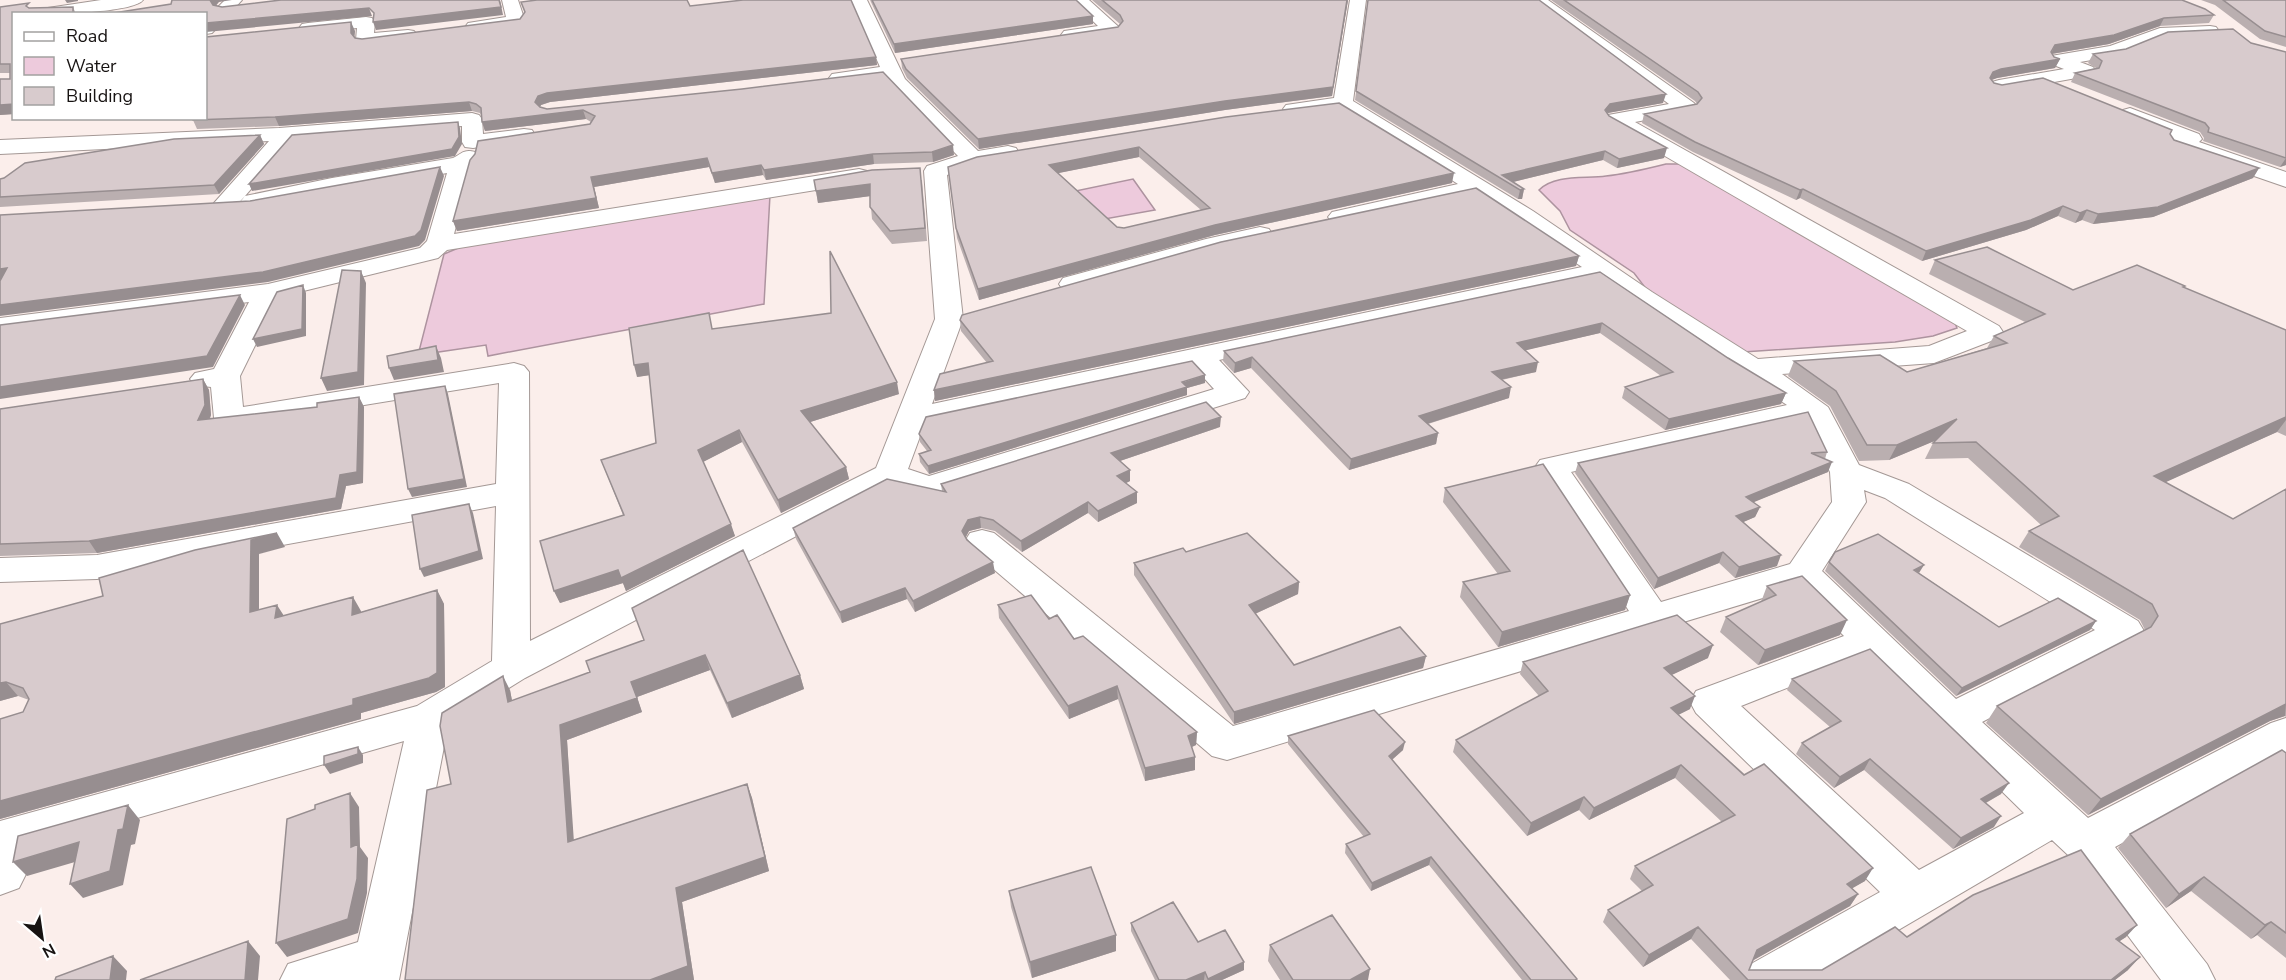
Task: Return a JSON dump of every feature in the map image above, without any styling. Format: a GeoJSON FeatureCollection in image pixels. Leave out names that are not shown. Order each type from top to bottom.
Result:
{"type":"FeatureCollection","features":[{"type":"Feature","properties":{"kind":"main road"},"geometry":{"type":"LineString","coordinates":[[24,5],[135,0]]}},
{"type":"Feature","properties":{"kind":"main road"},"geometry":{"type":"LineString","coordinates":[[859,0],[896,81],[973,158]]}},
{"type":"Feature","properties":{"kind":"main road"},"geometry":{"type":"LineString","coordinates":[[1053,37],[1112,29],[1079,0]]}},
{"type":"Feature","properties":{"kind":"main road"},"geometry":{"type":"LineString","coordinates":[[1343,103],[1358,0]]}},
{"type":"Feature","properties":{"kind":"main road"},"geometry":{"type":"LineString","coordinates":[[1537,0],[1687,107],[1615,119],[1989,332],[1934,354],[1753,368]]}},
{"type":"Feature","properties":{"kind":"main road"},"geometry":{"type":"LineString","coordinates":[[458,29],[516,21],[510,2],[534,2]]}},
{"type":"Feature","properties":{"kind":"main road"},"geometry":{"type":"LineString","coordinates":[[46,12],[70,3]]}},
{"type":"Feature","properties":{"kind":"main road"},"geometry":{"type":"LineString","coordinates":[[207,28],[236,4]]}},
{"type":"Feature","properties":{"kind":"main road"},"geometry":{"type":"LineString","coordinates":[[1998,86],[2086,71],[2058,60],[2114,51],[2160,33],[2228,26],[2208,11]]}},
{"type":"Feature","properties":{"kind":"main road"},"geometry":{"type":"LineString","coordinates":[[291,30],[366,22],[365,40],[423,33]]}},
{"type":"Feature","properties":{"kind":"main road"},"geometry":{"type":"LineString","coordinates":[[207,39],[227,37]]}},
{"type":"Feature","properties":{"kind":"main road"},"geometry":{"type":"LineString","coordinates":[[823,80],[889,67],[911,58]]}},
{"type":"Feature","properties":{"kind":"main road"},"geometry":{"type":"LineString","coordinates":[[2042,79],[2074,92]]}},
{"type":"Feature","properties":{"kind":"main road"},"geometry":{"type":"LineString","coordinates":[[982,541],[1227,744],[1803,573],[1849,502],[1846,472],[1817,413],[1753,368],[1479,187],[1343,103],[1261,114]]}},
{"type":"Feature","properties":{"kind":"main road"},"geometry":{"type":"LineString","coordinates":[[2106,104],[2192,139],[2178,142],[2286,180]]}},
{"type":"Feature","properties":{"kind":"main road"},"geometry":{"type":"LineString","coordinates":[[202,204],[254,201],[332,185],[465,163],[473,130],[495,116]]}},
{"type":"Feature","properties":{"kind":"main road"},"geometry":{"type":"LineString","coordinates":[[18,168],[82,125]]}},
{"type":"Feature","properties":{"kind":"main road"},"geometry":{"type":"LineString","coordinates":[[0,147],[288,133],[473,130],[541,133]]}},
{"type":"Feature","properties":{"kind":"main road"},"geometry":{"type":"LineString","coordinates":[[226,203],[288,133]]}},
{"type":"Feature","properties":{"kind":"main road"},"geometry":{"type":"LineString","coordinates":[[0,875],[3,874],[10,836],[429,718],[511,668],[890,474],[912,417],[960,316],[925,171],[973,158],[1031,149]]}},
{"type":"Feature","properties":{"kind":"main road"},"geometry":{"type":"LineString","coordinates":[[0,326],[268,291],[429,253],[439,244],[461,163]]}},
{"type":"Feature","properties":{"kind":"main road"},"geometry":{"type":"LineString","coordinates":[[439,244],[884,173]]}},
{"type":"Feature","properties":{"kind":"main road"},"geometry":{"type":"LineString","coordinates":[[1318,222],[1479,187]]}},
{"type":"Feature","properties":{"kind":"main road"},"geometry":{"type":"LineString","coordinates":[[1049,291],[1215,244],[1284,229]]}},
{"type":"Feature","properties":{"kind":"main road"},"geometry":{"type":"LineString","coordinates":[[912,417],[1604,270]]}},
{"type":"Feature","properties":{"kind":"main road"},"geometry":{"type":"LineString","coordinates":[[268,291],[225,376],[229,418],[514,372],[511,668]]}},
{"type":"Feature","properties":{"kind":"main road"},"geometry":{"type":"LineString","coordinates":[[890,474],[928,488],[1234,392],[1199,356]]}},
{"type":"Feature","properties":{"kind":"main road"},"geometry":{"type":"LineString","coordinates":[[178,383],[225,376]]}},
{"type":"Feature","properties":{"kind":"main road"},"geometry":{"type":"LineString","coordinates":[[1652,618],[1551,467],[1811,409]]}},
{"type":"Feature","properties":{"kind":"main road"},"geometry":{"type":"LineString","coordinates":[[1846,472],[1898,491],[2125,631],[1953,719]]}},
{"type":"Feature","properties":{"kind":"main road"},"geometry":{"type":"LineString","coordinates":[[0,570],[97,567],[513,492]]}},
{"type":"Feature","properties":{"kind":"main road"},"geometry":{"type":"LineString","coordinates":[[1803,573],[2070,829],[2190,980]]}},
{"type":"Feature","properties":{"kind":"main road"},"geometry":{"type":"LineString","coordinates":[[1871,640],[1710,702],[1915,896]]}},
{"type":"Feature","properties":{"kind":"main road"},"geometry":{"type":"LineString","coordinates":[[305,980],[377,969],[429,718]]}},
{"type":"Feature","properties":{"kind":"main road"},"geometry":{"type":"LineString","coordinates":[[1768,980],[1915,896],[2286,734]]}},
{"type":"Feature","properties":{"kind":"water"},"geometry":{"type":"Polygon","coordinates":[[[1666,164],[1688,164],[1953,318],[1957,328],[1933,336],[1895,342],[1743,352],[1647,290],[1634,273],[1570,230],[1560,211],[1539,190],[1553,181],[1562,179],[1614,175],[1666,164]]]}},
{"type":"Feature","properties":{"kind":"water"},"geometry":{"type":"Polygon","coordinates":[[[1133,179],[1155,210],[1060,227],[1042,198],[1133,179]]]}},
{"type":"Feature","properties":{"kind":"water"},"geometry":{"type":"Polygon","coordinates":[[[770,195],[764,304],[488,356],[486,345],[418,355],[444,254],[463,246],[770,195]]]}},
{"type":"Feature","properties":{"kind":"building"},"geometry":{"type":"Polygon","coordinates":[[[172,0],[210,0],[213,5],[222,7],[281,0],[499,0],[501,7],[373,22],[374,13],[369,8],[207,23],[207,12],[120,12],[171,4],[172,0]]]}},
{"type":"Feature","properties":{"kind":"building"},"geometry":{"type":"Polygon","coordinates":[[[537,0],[687,0],[690,6],[743,0],[851,0],[876,57],[547,93],[538,96],[535,102],[547,109],[883,72],[953,145],[932,152],[873,154],[764,170],[761,165],[712,173],[707,158],[591,177],[596,198],[453,221],[470,160],[475,154],[478,141],[590,124],[595,116],[583,110],[482,122],[481,108],[469,102],[275,117],[207,119],[207,37],[351,22],[351,33],[355,38],[362,39],[520,19],[525,12],[521,2],[537,0]]]}},
{"type":"Feature","properties":{"kind":"building"},"geometry":{"type":"Polygon","coordinates":[[[872,0],[1076,0],[1093,16],[894,44],[872,0]]]}},
{"type":"Feature","properties":{"kind":"building"},"geometry":{"type":"Polygon","coordinates":[[[1102,0],[1347,0],[1333,87],[1225,101],[978,139],[906,69],[901,59],[1118,27],[1123,21],[1120,15],[1102,0]]]}},
{"type":"Feature","properties":{"kind":"building"},"geometry":{"type":"Polygon","coordinates":[[[1368,0],[1539,0],[1666,94],[1610,104],[1605,110],[1609,116],[1667,148],[1619,159],[1605,151],[1502,175],[1524,189],[1520,190],[1356,91],[1368,0]]]}},
{"type":"Feature","properties":{"kind":"building"},"geometry":{"type":"Polygon","coordinates":[[[1564,0],[2182,0],[2214,15],[2164,18],[2114,35],[2055,45],[2051,52],[2054,57],[2060,59],[2001,69],[1993,72],[1990,78],[1994,83],[2002,85],[2043,78],[2172,130],[2170,134],[2174,140],[2259,168],[2158,207],[2098,214],[2087,210],[2080,213],[2063,206],[2031,220],[1926,251],[1803,189],[1800,190],[1695,142],[1644,114],[1697,104],[1702,98],[1698,92],[1564,0]]]}},
{"type":"Feature","properties":{"kind":"building"},"geometry":{"type":"Polygon","coordinates":[[[2223,0],[2286,0],[2286,37],[2265,31],[2223,0]]]}},
{"type":"Feature","properties":{"kind":"building"},"geometry":{"type":"Polygon","coordinates":[[[29,3],[26,6],[29,8],[73,7],[73,12],[12,12],[12,104],[0,105],[0,79],[10,79],[10,64],[0,64],[0,7],[29,3]]]}},
{"type":"Feature","properties":{"kind":"building"},"geometry":{"type":"Polygon","coordinates":[[[2233,29],[2251,43],[2286,52],[2286,158],[2208,132],[2209,128],[2205,123],[2075,73],[2099,68],[2102,61],[2093,54],[2126,49],[2168,32],[2233,29]]]}},
{"type":"Feature","properties":{"kind":"building"},"geometry":{"type":"Polygon","coordinates":[[[1339,103],[1454,173],[1215,225],[978,289],[956,228],[948,167],[977,157],[1226,117],[1339,103]],[[1139,147],[1049,165],[1117,227],[1124,228],[1210,208],[1139,147]]]}},
{"type":"Feature","properties":{"kind":"building"},"geometry":{"type":"Polygon","coordinates":[[[458,122],[459,137],[452,149],[249,184],[292,135],[458,122]]]}},
{"type":"Feature","properties":{"kind":"building"},"geometry":{"type":"Polygon","coordinates":[[[260,135],[214,185],[0,197],[0,179],[25,163],[174,139],[260,135]]]}},
{"type":"Feature","properties":{"kind":"building"},"geometry":{"type":"Polygon","coordinates":[[[440,167],[421,230],[415,236],[263,272],[0,305],[0,281],[7,268],[0,269],[0,215],[250,201],[440,167]]]}},
{"type":"Feature","properties":{"kind":"building"},"geometry":{"type":"Polygon","coordinates":[[[920,168],[925,228],[890,231],[870,207],[870,184],[816,191],[814,180],[872,170],[920,168]]]}},
{"type":"Feature","properties":{"kind":"building"},"geometry":{"type":"Polygon","coordinates":[[[1476,188],[1579,256],[934,390],[940,374],[993,361],[960,320],[962,315],[1221,242],[1476,188]]]}},
{"type":"Feature","properties":{"kind":"building"},"geometry":{"type":"Polygon","coordinates":[[[1987,247],[2073,290],[2137,265],[2286,330],[2286,417],[2154,476],[2233,519],[2286,489],[2286,704],[2101,799],[1997,706],[2151,627],[2158,616],[2152,604],[2029,531],[2059,516],[1976,442],[1933,443],[1957,419],[1897,445],[1867,445],[1836,391],[1794,361],[1880,355],[1907,372],[2007,343],[1994,336],[2045,314],[1935,260],[1987,247]]]}},
{"type":"Feature","properties":{"kind":"building"},"geometry":{"type":"Polygon","coordinates":[[[830,251],[897,382],[801,411],[846,467],[778,500],[739,430],[698,450],[731,524],[621,578],[618,570],[554,591],[540,541],[624,515],[601,460],[656,443],[648,363],[634,365],[629,328],[709,313],[712,329],[831,313],[830,251]]]}},
{"type":"Feature","properties":{"kind":"building"},"geometry":{"type":"Polygon","coordinates":[[[342,270],[361,271],[358,372],[321,378],[342,270]]]}},
{"type":"Feature","properties":{"kind":"building"},"geometry":{"type":"Polygon","coordinates":[[[1600,272],[1728,358],[1786,393],[1669,419],[1625,387],[1673,372],[1602,323],[1517,343],[1538,362],[1492,372],[1511,387],[1419,416],[1438,433],[1351,459],[1252,357],[1235,363],[1224,351],[1600,272]]]}},
{"type":"Feature","properties":{"kind":"building"},"geometry":{"type":"Polygon","coordinates":[[[303,285],[302,329],[253,339],[277,292],[303,285]]]}},
{"type":"Feature","properties":{"kind":"building"},"geometry":{"type":"Polygon","coordinates":[[[240,295],[207,356],[0,387],[0,325],[240,295]]]}},
{"type":"Feature","properties":{"kind":"building"},"geometry":{"type":"Polygon","coordinates":[[[436,346],[438,360],[389,368],[387,356],[436,346]]]}},
{"type":"Feature","properties":{"kind":"building"},"geometry":{"type":"Polygon","coordinates":[[[1192,361],[1205,375],[1182,382],[1187,387],[928,466],[919,454],[931,450],[919,434],[926,417],[1192,361]]]}},
{"type":"Feature","properties":{"kind":"building"},"geometry":{"type":"Polygon","coordinates":[[[203,379],[205,405],[198,420],[317,407],[317,403],[359,397],[357,472],[340,475],[336,498],[89,541],[0,544],[0,409],[203,379]]]}},
{"type":"Feature","properties":{"kind":"building"},"geometry":{"type":"Polygon","coordinates":[[[445,386],[464,479],[408,489],[394,394],[445,386]]]}},
{"type":"Feature","properties":{"kind":"building"},"geometry":{"type":"Polygon","coordinates":[[[1206,402],[1221,417],[1111,453],[1130,470],[1117,476],[1137,492],[1098,511],[1088,502],[1021,541],[993,520],[980,517],[968,520],[962,531],[967,540],[993,562],[913,601],[905,588],[840,612],[793,528],[887,479],[946,492],[941,484],[1206,402]]]}},
{"type":"Feature","properties":{"kind":"building"},"geometry":{"type":"Polygon","coordinates":[[[1808,412],[1827,452],[1811,453],[1832,462],[1746,497],[1760,507],[1736,516],[1781,555],[1739,567],[1723,552],[1658,578],[1578,463],[1808,412]]]}},
{"type":"Feature","properties":{"kind":"building"},"geometry":{"type":"Polygon","coordinates":[[[1543,464],[1630,595],[1502,632],[1463,582],[1510,571],[1445,488],[1543,464]]]}},
{"type":"Feature","properties":{"kind":"building"},"geometry":{"type":"Polygon","coordinates":[[[469,504],[479,551],[420,569],[412,515],[469,504]]]}},
{"type":"Feature","properties":{"kind":"building"},"geometry":{"type":"Polygon","coordinates":[[[277,533],[251,540],[250,612],[277,605],[275,618],[353,597],[352,615],[437,590],[437,673],[429,678],[353,699],[353,705],[0,801],[0,719],[23,712],[29,699],[23,688],[6,682],[0,683],[0,624],[103,596],[99,578],[195,550],[277,533]]]}},
{"type":"Feature","properties":{"kind":"building"},"geometry":{"type":"Polygon","coordinates":[[[1247,533],[1299,582],[1249,605],[1294,665],[1400,627],[1426,656],[1234,712],[1134,563],[1183,548],[1186,552],[1247,533]]]}},
{"type":"Feature","properties":{"kind":"building"},"geometry":{"type":"Polygon","coordinates":[[[1878,534],[1924,565],[1914,570],[1999,627],[2058,598],[2096,621],[1962,688],[1829,562],[1835,552],[1878,534]]]}},
{"type":"Feature","properties":{"kind":"building"},"geometry":{"type":"Polygon","coordinates":[[[743,550],[800,675],[727,703],[705,655],[631,682],[637,698],[560,725],[568,842],[747,784],[765,857],[676,888],[688,966],[650,980],[405,980],[427,790],[451,784],[440,726],[442,713],[503,676],[508,702],[590,672],[586,661],[644,640],[632,608],[743,550]]]}},
{"type":"Feature","properties":{"kind":"building"},"geometry":{"type":"Polygon","coordinates":[[[1802,576],[1847,620],[1765,650],[1726,617],[1776,595],[1767,586],[1802,576]]]}},
{"type":"Feature","properties":{"kind":"building"},"geometry":{"type":"Polygon","coordinates":[[[1031,595],[1049,619],[1057,615],[1074,639],[1083,636],[1197,732],[1188,736],[1195,757],[1145,768],[1117,686],[1068,706],[998,605],[1031,595]]]}},
{"type":"Feature","properties":{"kind":"building"},"geometry":{"type":"Polygon","coordinates":[[[1677,615],[1713,645],[1664,668],[1695,696],[1671,708],[1744,775],[1764,764],[1873,868],[1847,884],[1858,894],[1757,950],[1749,970],[1822,970],[1895,927],[1907,937],[1973,895],[2081,850],[2137,925],[2116,939],[2140,957],[2111,980],[1748,980],[1698,927],[1649,955],[1608,910],[1653,885],[1635,866],[1735,815],[1681,765],[1594,808],[1584,797],[1531,823],[1456,740],[1548,691],[1523,662],[1677,615]]]}},
{"type":"Feature","properties":{"kind":"building"},"geometry":{"type":"Polygon","coordinates":[[[1870,649],[2009,783],[1981,799],[2001,816],[1961,838],[1870,759],[1840,777],[1802,743],[1841,721],[1792,679],[1870,649]]]}},
{"type":"Feature","properties":{"kind":"building"},"geometry":{"type":"Polygon","coordinates":[[[1374,710],[1405,742],[1389,756],[1577,979],[1531,980],[1431,857],[1372,883],[1346,844],[1370,834],[1288,736],[1374,710]]]}},
{"type":"Feature","properties":{"kind":"building"},"geometry":{"type":"Polygon","coordinates":[[[358,747],[358,754],[324,765],[324,756],[358,747]]]}},
{"type":"Feature","properties":{"kind":"building"},"geometry":{"type":"Polygon","coordinates":[[[2282,750],[2286,753],[2286,933],[2271,922],[2265,925],[2204,877],[2179,894],[2130,834],[2282,750]]]}},
{"type":"Feature","properties":{"kind":"building"},"geometry":{"type":"Polygon","coordinates":[[[350,793],[351,847],[358,844],[357,879],[348,919],[276,943],[287,819],[315,809],[315,805],[350,793]]]}},
{"type":"Feature","properties":{"kind":"building"},"geometry":{"type":"Polygon","coordinates":[[[128,805],[123,829],[118,830],[110,871],[70,884],[79,842],[13,862],[18,836],[128,805]]]}},
{"type":"Feature","properties":{"kind":"building"},"geometry":{"type":"Polygon","coordinates":[[[1091,867],[1116,935],[1030,962],[1009,891],[1091,867]]]}},
{"type":"Feature","properties":{"kind":"building"},"geometry":{"type":"Polygon","coordinates":[[[1173,902],[1198,942],[1225,930],[1244,962],[1208,979],[1205,972],[1186,980],[1159,980],[1131,923],[1173,902]]]}},
{"type":"Feature","properties":{"kind":"building"},"geometry":{"type":"Polygon","coordinates":[[[1332,915],[1370,969],[1350,980],[1293,980],[1270,945],[1332,915]]]}},
{"type":"Feature","properties":{"kind":"building"},"geometry":{"type":"Polygon","coordinates":[[[248,941],[245,980],[140,980],[248,941]]]}},
{"type":"Feature","properties":{"kind":"building"},"geometry":{"type":"Polygon","coordinates":[[[113,956],[110,980],[55,980],[56,977],[113,956]]]}}]}
